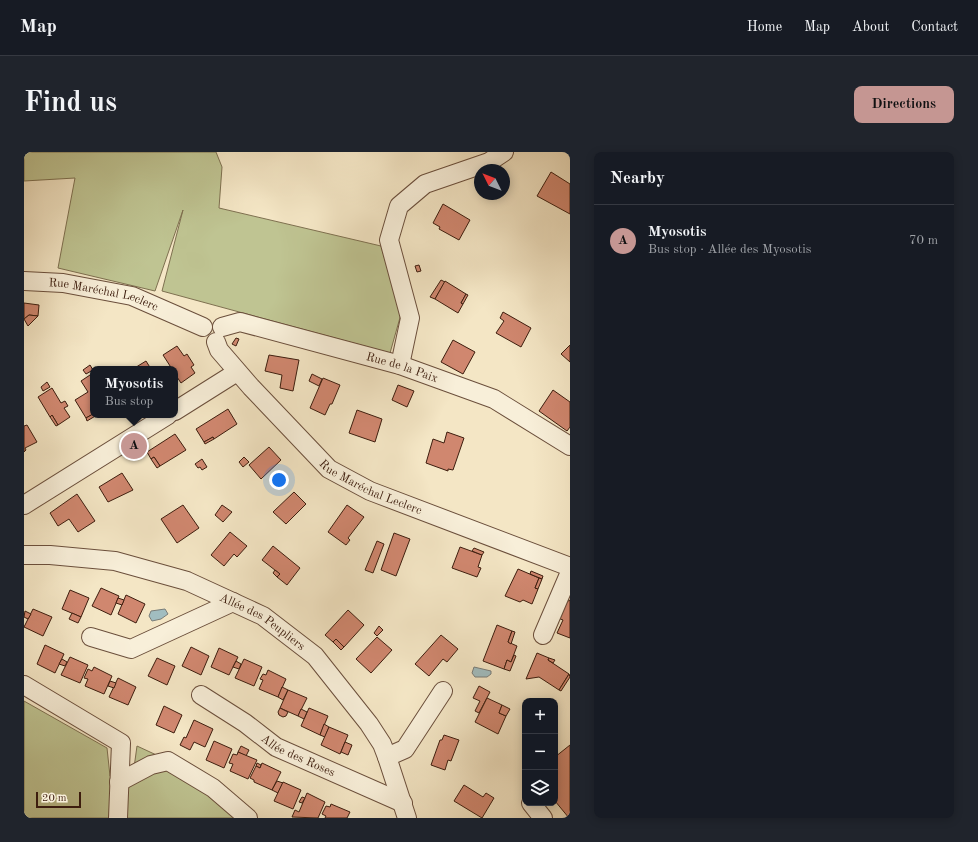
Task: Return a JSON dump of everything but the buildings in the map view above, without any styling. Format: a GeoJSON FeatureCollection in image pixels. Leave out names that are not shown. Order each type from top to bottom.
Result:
{"type":"FeatureCollection","features":[{"type":"Feature","properties":{"kind":"street"},"geometry":{"type":"LineString","coordinates":[[400,365],[410,318],[389,240],[399,206],[425,184],[489,162],[504,152]]}},
{"type":"Feature","properties":{"kind":"street","name":"Rue Maréchal Leclerc"},"geometry":{"type":"LineString","coordinates":[[24,281],[63,283],[132,296],[203,327],[206,324],[215,321],[219,334],[219,350],[237,372],[329,469],[370,490],[570,567]]}},
{"type":"Feature","properties":{"kind":"street","name":"Rue de la Paix"},"geometry":{"type":"LineString","coordinates":[[219,334],[240,322],[400,365],[494,399],[570,446]]}},
{"type":"Feature","properties":{"kind":"street"},"geometry":{"type":"LineString","coordinates":[[178,409],[237,372]]}},
{"type":"Feature","properties":{"kind":"street"},"geometry":{"type":"LineString","coordinates":[[24,505],[163,418]]}},
{"type":"Feature","properties":{"kind":"street","name":"Allée des Peupliers"},"geometry":{"type":"LineString","coordinates":[[24,556],[50,555],[115,561],[187,581],[263,616],[315,656],[369,724],[382,744],[405,811]]}},
{"type":"Feature","properties":{"kind":"street"},"geometry":{"type":"LineString","coordinates":[[543,635],[570,572]]}},
{"type":"Feature","properties":{"kind":"street"},"geometry":{"type":"LineString","coordinates":[[91,637],[131,649],[233,602]]}},
{"type":"Feature","properties":{"kind":"street"},"geometry":{"type":"LineString","coordinates":[[24,685],[121,743],[118,818]]}},
{"type":"Feature","properties":{"kind":"street"},"geometry":{"type":"LineString","coordinates":[[387,757],[405,749],[443,691]]}},
{"type":"Feature","properties":{"kind":"street","name":"Allée des Roses"},"geometry":{"type":"LineString","coordinates":[[201,695],[245,723],[276,747],[405,811]]}},
{"type":"Feature","properties":{"kind":"street"},"geometry":{"type":"LineString","coordinates":[[119,777],[151,765],[168,761],[213,788],[248,818]]}},
{"type":"Feature","properties":{"kind":"street"},"geometry":{"type":"LineString","coordinates":[[533,806],[543,818]]}},
{"type":"Feature","properties":{"kind":"green space"},"geometry":{"type":"Polygon","coordinates":[[[24,152],[216,152],[222,167],[219,208],[381,246],[401,314],[390,353],[162,291],[183,210],[155,291],[58,268],[75,178],[24,181],[24,152]]]}},
{"type":"Feature","properties":{"kind":"green space"},"geometry":{"type":"Polygon","coordinates":[[[24,701],[107,748],[110,776],[133,775],[137,746],[217,783],[253,818],[24,818],[24,701]]]}},
{"type":"Feature","properties":{"kind":"water"},"geometry":{"type":"Polygon","coordinates":[[[165,609],[168,614],[161,619],[152,621],[149,616],[151,611],[165,609]]]}},
{"type":"Feature","properties":{"kind":"water"},"geometry":{"type":"Polygon","coordinates":[[[474,667],[491,671],[491,674],[487,677],[475,677],[472,673],[474,667]]]}},
{"type":"Feature","properties":{"kind":"place","name":"Myosotis"},"geometry":{"type":"Point","coordinates":[134,446]}}]}
